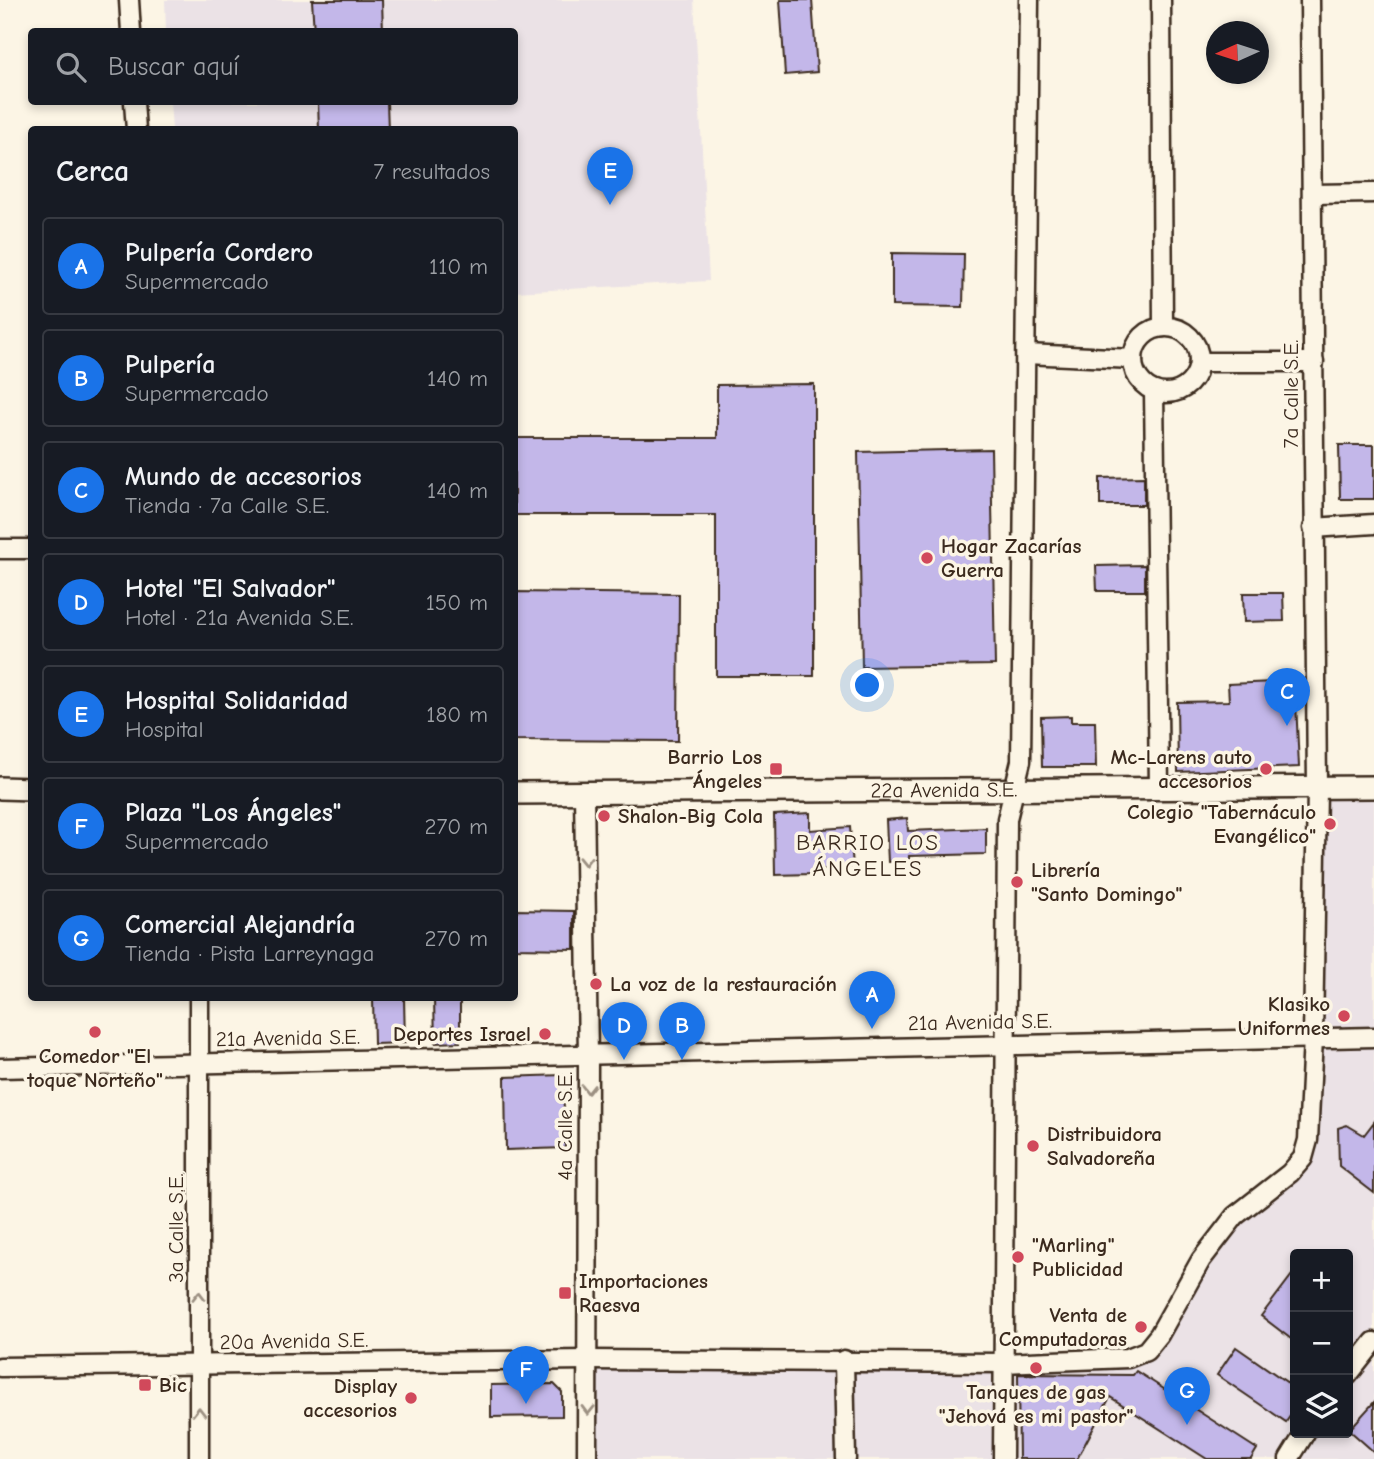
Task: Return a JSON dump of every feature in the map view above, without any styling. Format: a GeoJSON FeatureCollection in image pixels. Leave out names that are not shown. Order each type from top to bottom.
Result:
{"type":"FeatureCollection","features":[{"type":"Feature","properties":{"kind":"street"},"geometry":{"type":"LineString","coordinates":[[130,0],[131,28]]}},
{"type":"Feature","properties":{"kind":"street"},"geometry":{"type":"LineString","coordinates":[[1003,1459],[1007,819],[1021,761],[1028,0]]}},
{"type":"Feature","properties":{"kind":"street"},"geometry":{"type":"LineString","coordinates":[[1161,0],[1163,327]]}},
{"type":"Feature","properties":{"kind":"street","name":"7a Calle S.E."},"geometry":{"type":"LineString","coordinates":[[1004,1363],[1128,1358],[1146,1350],[1159,1335],[1201,1260],[1235,1216],[1290,1172],[1303,1158],[1308,1140],[1313,1038],[1317,788],[1310,0]]}},
{"type":"Feature","properties":{"kind":"street"},"geometry":{"type":"LineString","coordinates":[[134,105],[136,126]]}},
{"type":"Feature","properties":{"kind":"street"},"geometry":{"type":"LineString","coordinates":[[1313,194],[1374,193]]}},
{"type":"Feature","properties":{"kind":"street"},"geometry":{"type":"LineString","coordinates":[[1163,327],[1177,329],[1189,336],[1197,348],[1199,362],[1189,384],[1178,391],[1154,391],[1138,378],[1133,359],[1142,337],[1163,327]]}},
{"type":"Feature","properties":{"kind":"street"},"geometry":{"type":"LineString","coordinates":[[1026,354],[1133,359]]}},
{"type":"Feature","properties":{"kind":"street"},"geometry":{"type":"LineString","coordinates":[[1199,362],[1314,362]]}},
{"type":"Feature","properties":{"kind":"street"},"geometry":{"type":"LineString","coordinates":[[1154,391],[1159,788]]}},
{"type":"Feature","properties":{"kind":"street"},"geometry":{"type":"LineString","coordinates":[[1313,527],[1374,524]]}},
{"type":"Feature","properties":{"kind":"street"},"geometry":{"type":"LineString","coordinates":[[0,549],[28,549]]}},
{"type":"Feature","properties":{"kind":"street","name":"22a Avenida S.E."},"geometry":{"type":"LineString","coordinates":[[518,793],[778,790],[1013,792],[1374,787]]}},
{"type":"Feature","properties":{"kind":"street"},"geometry":{"type":"LineString","coordinates":[[0,788],[28,789]]}},
{"type":"Feature","properties":{"kind":"street","name":"4a Calle S.E."},"geometry":{"type":"LineString","coordinates":[[584,793],[588,1055],[587,1459]]}},
{"type":"Feature","properties":{"kind":"street","name":"3a Calle S.E."},"geometry":{"type":"LineString","coordinates":[[199,1001],[199,1459]]}},
{"type":"Feature","properties":{"kind":"street","name":"21a Avenida S.E."},"geometry":{"type":"LineString","coordinates":[[0,1068],[1374,1037]]}},
{"type":"Feature","properties":{"kind":"street"},"geometry":{"type":"LineString","coordinates":[[1353,1369],[1374,1342]]}},
{"type":"Feature","properties":{"kind":"street","name":"20a Avenida S.E."},"geometry":{"type":"LineString","coordinates":[[0,1367],[588,1360],[1004,1363]]}},
{"type":"Feature","properties":{"kind":"street"},"geometry":{"type":"LineString","coordinates":[[844,1360],[846,1459]]}},
{"type":"Feature","properties":{"kind":"street"},"geometry":{"type":"LineString","coordinates":[[1289,1459],[1302,1438]]}},
{"type":"Feature","properties":{"kind":"shaded area"},"geometry":{"type":"Polygon","coordinates":[[[165,0],[694,0],[709,281],[518,292],[518,126],[172,126],[170,105],[518,105],[518,28],[166,28],[165,0]]]}},
{"type":"Feature","properties":{"kind":"shaded area"},"geometry":{"type":"Polygon","coordinates":[[[1374,787],[1374,1459],[587,1459],[588,1360],[1128,1358],[1146,1351],[1201,1260],[1303,1158],[1317,788],[1374,787]]]}},
{"type":"Feature","properties":{"kind":"building"},"geometry":{"type":"Polygon","coordinates":[[[312,0],[382,0],[383,28],[314,28],[312,0]]]}},
{"type":"Feature","properties":{"kind":"building"},"geometry":{"type":"Polygon","coordinates":[[[780,0],[812,0],[817,72],[785,75],[780,0]]]}},
{"type":"Feature","properties":{"kind":"building"},"geometry":{"type":"Polygon","coordinates":[[[318,105],[387,105],[388,126],[319,126],[318,105]]]}},
{"type":"Feature","properties":{"kind":"building"},"geometry":{"type":"Polygon","coordinates":[[[892,253],[964,254],[963,307],[892,306],[892,253]]]}},
{"type":"Feature","properties":{"kind":"building"},"geometry":{"type":"Polygon","coordinates":[[[814,384],[814,676],[716,676],[716,515],[518,515],[518,438],[717,438],[717,385],[814,384]]]}},
{"type":"Feature","properties":{"kind":"building"},"geometry":{"type":"Polygon","coordinates":[[[1339,445],[1374,445],[1374,499],[1340,499],[1339,445]]]}},
{"type":"Feature","properties":{"kind":"building","name":"Hogar Zacarías Guerra"},"geometry":{"type":"Polygon","coordinates":[[[991,449],[995,665],[862,667],[858,452],[991,449]]]}},
{"type":"Feature","properties":{"kind":"building"},"geometry":{"type":"Polygon","coordinates":[[[1144,477],[1144,505],[1100,505],[1100,478],[1144,477]]]}},
{"type":"Feature","properties":{"kind":"building"},"geometry":{"type":"Polygon","coordinates":[[[1145,565],[1145,591],[1097,591],[1096,566],[1145,565]]]}},
{"type":"Feature","properties":{"kind":"building"},"geometry":{"type":"Polygon","coordinates":[[[518,592],[679,594],[678,741],[518,740],[518,592]]]}},
{"type":"Feature","properties":{"kind":"building"},"geometry":{"type":"Polygon","coordinates":[[[1243,593],[1283,593],[1284,621],[1244,622],[1243,593]]]}},
{"type":"Feature","properties":{"kind":"building"},"geometry":{"type":"Polygon","coordinates":[[[1299,681],[1301,702],[1296,702],[1299,767],[1178,772],[1177,702],[1229,701],[1228,684],[1299,681]]]}},
{"type":"Feature","properties":{"kind":"building"},"geometry":{"type":"Polygon","coordinates":[[[1071,716],[1071,722],[1095,722],[1096,767],[1042,767],[1041,717],[1071,716]]]}},
{"type":"Feature","properties":{"kind":"building"},"geometry":{"type":"Polygon","coordinates":[[[810,813],[810,830],[850,827],[853,867],[812,870],[812,874],[775,875],[774,815],[810,813]]]}},
{"type":"Feature","properties":{"kind":"building"},"geometry":{"type":"Polygon","coordinates":[[[907,818],[908,831],[986,828],[986,854],[909,856],[909,861],[888,862],[886,820],[907,818]]]}},
{"type":"Feature","properties":{"kind":"building"},"geometry":{"type":"Polygon","coordinates":[[[518,910],[574,911],[574,949],[518,948],[518,910]]]}},
{"type":"Feature","properties":{"kind":"building"},"geometry":{"type":"Polygon","coordinates":[[[373,1001],[404,1001],[405,1043],[374,1044],[373,1001]]]}},
{"type":"Feature","properties":{"kind":"building"},"geometry":{"type":"Polygon","coordinates":[[[434,1001],[460,1001],[460,1042],[435,1043],[434,1001]]]}},
{"type":"Feature","properties":{"kind":"building"},"geometry":{"type":"Polygon","coordinates":[[[563,1075],[565,1148],[506,1150],[505,1077],[563,1075]]]}},
{"type":"Feature","properties":{"kind":"building"},"geometry":{"type":"Polygon","coordinates":[[[1374,1122],[1374,1193],[1339,1166],[1338,1128],[1347,1125],[1364,1135],[1374,1122]]]}},
{"type":"Feature","properties":{"kind":"building"},"geometry":{"type":"Polygon","coordinates":[[[1290,1278],[1290,1338],[1261,1316],[1290,1278]]]}},
{"type":"Feature","properties":{"kind":"building"},"geometry":{"type":"Polygon","coordinates":[[[1236,1347],[1290,1385],[1290,1416],[1286,1422],[1217,1375],[1236,1347]]]}},
{"type":"Feature","properties":{"kind":"building"},"geometry":{"type":"Polygon","coordinates":[[[1136,1371],[1257,1449],[1251,1459],[1207,1459],[1110,1397],[1077,1459],[1019,1459],[1018,1374],[1133,1375],[1136,1371]]]}},
{"type":"Feature","properties":{"kind":"building"},"geometry":{"type":"Polygon","coordinates":[[[554,1384],[562,1392],[562,1416],[491,1417],[491,1385],[554,1384]]]}},
{"type":"Feature","properties":{"kind":"building"},"geometry":{"type":"Polygon","coordinates":[[[1374,1402],[1374,1452],[1353,1434],[1353,1426],[1374,1402]]]}},
{"type":"Feature","properties":{"kind":"place","name":"Hospital Solidaridad"},"geometry":{"type":"Point","coordinates":[610,205]}},
{"type":"Feature","properties":{"kind":"place","name":"Hogar Zacarías Guerra"},"geometry":{"type":"Point","coordinates":[927,558]}},
{"type":"Feature","properties":{"kind":"place","name":"Mundo de accesorios"},"geometry":{"type":"Point","coordinates":[1287,726]}},
{"type":"Feature","properties":{"kind":"place","name":"Barrio Los Ángeles"},"geometry":{"type":"Point","coordinates":[776,769]}},
{"type":"Feature","properties":{"kind":"place","name":"Mc-Larens auto accesorios"},"geometry":{"type":"Point","coordinates":[1266,769]}},
{"type":"Feature","properties":{"kind":"place","name":"Shalon-Big Cola"},"geometry":{"type":"Point","coordinates":[604,816]}},
{"type":"Feature","properties":{"kind":"place","name":"Colegio \"Tabernáculo Evangélico\""},"geometry":{"type":"Point","coordinates":[1330,824]}},
{"type":"Feature","properties":{"kind":"place","name":"Librería \"Santo Domingo\""},"geometry":{"type":"Point","coordinates":[1017,882]}},
{"type":"Feature","properties":{"kind":"place","name":"La voz de la restauración"},"geometry":{"type":"Point","coordinates":[596,984]}},
{"type":"Feature","properties":{"kind":"place","name":"Klasiko Uniformes"},"geometry":{"type":"Point","coordinates":[1344,1016]}},
{"type":"Feature","properties":{"kind":"place","name":"Pulpería Cordero"},"geometry":{"type":"Point","coordinates":[872,1029]}},
{"type":"Feature","properties":{"kind":"place","name":"Comedor \"El toque Norteño\""},"geometry":{"type":"Point","coordinates":[95,1032]}},
{"type":"Feature","properties":{"kind":"place","name":"Deportes Israel"},"geometry":{"type":"Point","coordinates":[545,1034]}},
{"type":"Feature","properties":{"kind":"place","name":"Hotel \"El Salvador\""},"geometry":{"type":"Point","coordinates":[624,1060]}},
{"type":"Feature","properties":{"kind":"place","name":"Pulpería"},"geometry":{"type":"Point","coordinates":[682,1060]}},
{"type":"Feature","properties":{"kind":"place","name":"Distribuidora Salvadoreña"},"geometry":{"type":"Point","coordinates":[1033,1146]}},
{"type":"Feature","properties":{"kind":"place","name":"\"Marling\" Publicidad"},"geometry":{"type":"Point","coordinates":[1018,1257]}},
{"type":"Feature","properties":{"kind":"place","name":"Importaciones Raesva"},"geometry":{"type":"Point","coordinates":[565,1293]}},
{"type":"Feature","properties":{"kind":"place","name":"Venta de Computadoras"},"geometry":{"type":"Point","coordinates":[1141,1327]}},
{"type":"Feature","properties":{"kind":"place","name":"Tanques de gas \"Jehová es mi pastor\""},"geometry":{"type":"Point","coordinates":[1036,1368]}},
{"type":"Feature","properties":{"kind":"place","name":"Bic"},"geometry":{"type":"Point","coordinates":[145,1385]}},
{"type":"Feature","properties":{"kind":"place","name":"Display accesorios"},"geometry":{"type":"Point","coordinates":[411,1398]}},
{"type":"Feature","properties":{"kind":"place","name":"Plaza \"Los Ángeles\""},"geometry":{"type":"Point","coordinates":[526,1404]}},
{"type":"Feature","properties":{"kind":"place","name":"Comercial Alejandría"},"geometry":{"type":"Point","coordinates":[1187,1425]}},
{"type":"Feature","properties":{"kind":"district","name":"BARRIO LOS ÁNGELES"},"geometry":{"type":"Point","coordinates":[868,855]}}]}
